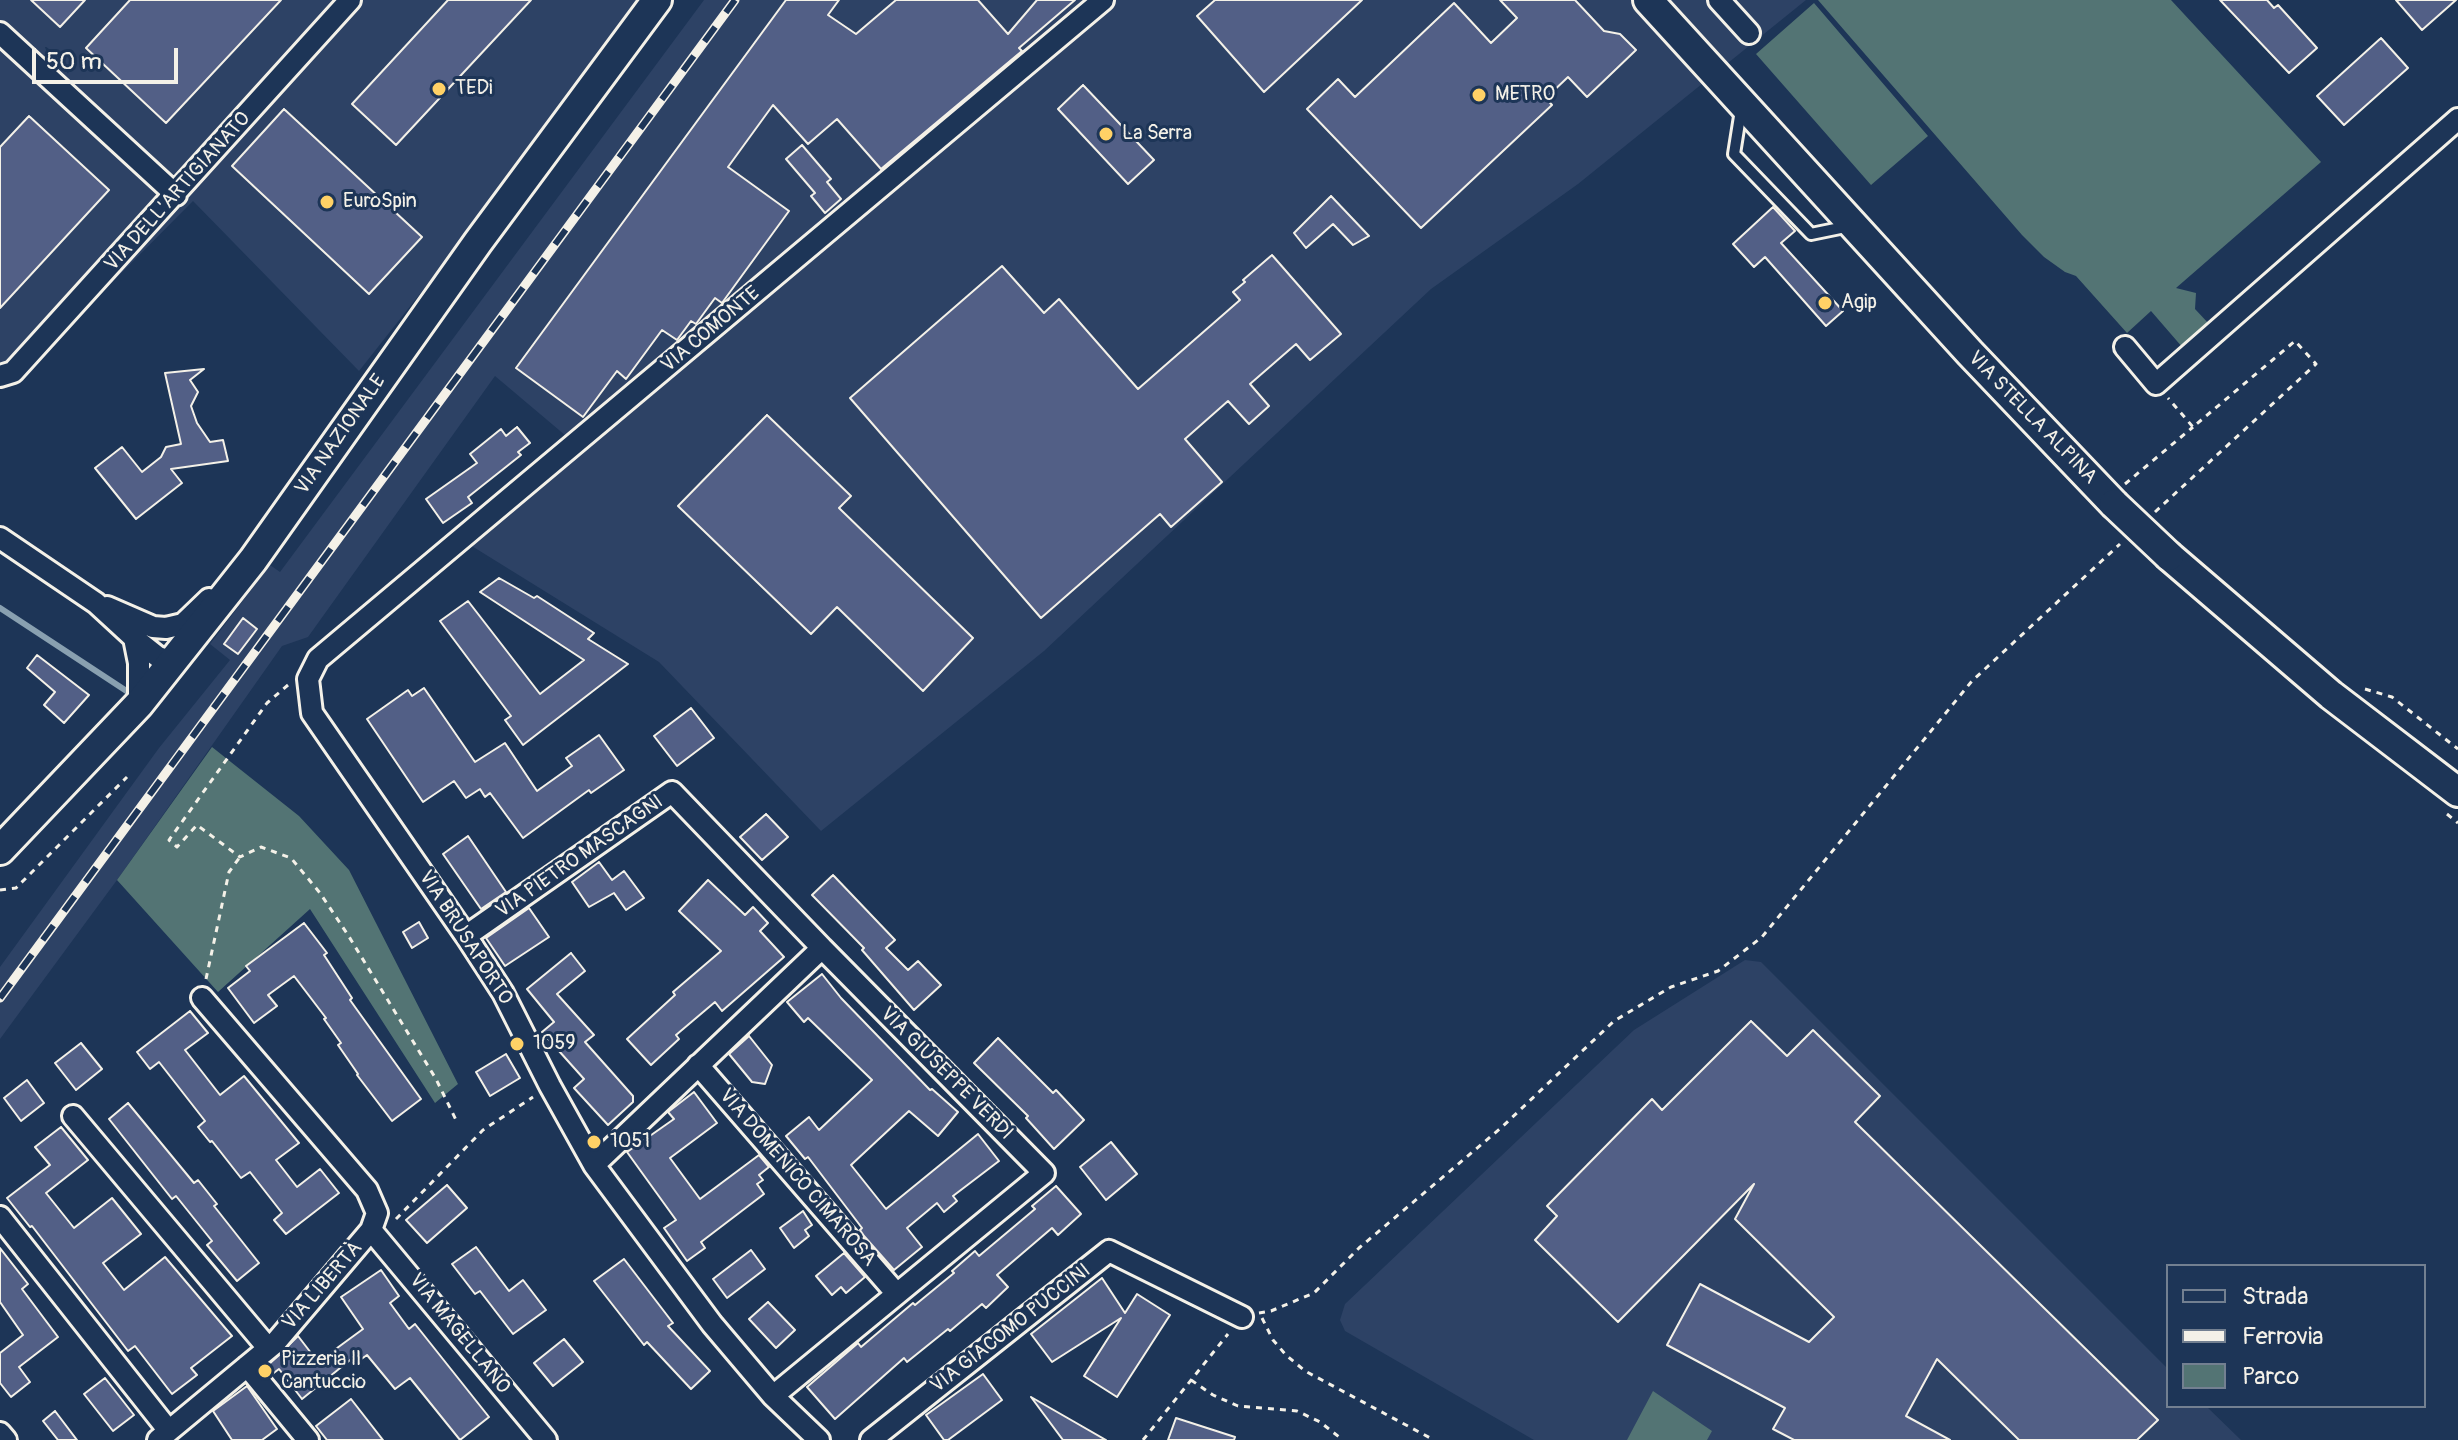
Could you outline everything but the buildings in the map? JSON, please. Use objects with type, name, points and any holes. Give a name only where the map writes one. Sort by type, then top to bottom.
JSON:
[{"type":"street","name":"VIA DELL'ARTIGIANATO","points":[[0,376],[13,372],[350,0]]},
{"type":"street","name":"VIA COMONTE","points":[[318,659],[1103,0]]},
{"type":"street","name":"VIA STELLA ALPINA","points":[[1648,0],[1853,225],[2118,495],[2169,556],[2331,695],[2458,792]]},
{"type":"street","points":[[1719,0],[1749,33]]},
{"type":"street","name":"VIA NAZIONALE","points":[[0,850],[139,704],[253,560],[646,5]]},
{"type":"street","points":[[0,33],[176,195]]},
{"type":"street","points":[[2125,347],[2156,384],[2458,119]]},
{"type":"street","points":[[0,538],[96,603],[158,657],[172,662]]},
{"type":"street","points":[[96,603],[153,627],[183,624],[225,581],[253,560]]},
{"type":"street","points":[[153,627],[165,643],[172,662]]},
{"type":"street","points":[[134,638],[139,663],[139,704]]},
{"type":"street","name":"VIA BRUSAPORTO","points":[[318,659],[308,679],[312,713],[503,993],[594,1165],[712,1324],[773,1396],[819,1440]]},
{"type":"street","name":"VIA PIETRO MASCAGNI","points":[[466,936],[672,792],[822,948]]},
{"type":"street","points":[[594,1165],[822,948]]},
{"type":"street","name":"VIA GIUSEPPE VERDI","points":[[773,1396],[1044,1173],[822,948]]},
{"type":"street","name":"VIA LIBERTÀ","points":[[164,1436],[268,1348],[375,1233],[377,1213],[367,1190],[202,998]]},
{"type":"street","name":"VIA DOMENICO CIMAROSA","points":[[698,1065],[896,1293]]},
{"type":"street","points":[[73,1116],[268,1348]]},
{"type":"street","points":[[0,1217],[164,1436]]},
{"type":"street","name":"VIA MAGELLANO","points":[[375,1233],[546,1440]]},
{"type":"street","name":"VIA GIACOMO PUCCINI","points":[[871,1440],[1109,1251],[1252,1315]]},
{"type":"street","points":[[247,1366],[308,1440]]},
{"type":"street","points":[[0,1433],[6,1440]]},
{"type":"lane","points":[[1743,104],[1734,154],[1811,234],[1853,225]]},
{"type":"path","points":[[2118,495],[2295,341],[2316,364],[2155,512]]},
{"type":"path","points":[[2156,384],[2193,427]]},
{"type":"path","points":[[1143,1440],[1191,1380],[1252,1315],[1314,1293],[1359,1248],[1502,1127],[1614,1021],[1671,987],[1718,971],[1762,937],[1972,681],[2121,543]]},
{"type":"path","points":[[240,857],[197,825],[177,847],[169,840],[267,703],[288,685]]},
{"type":"path","points":[[2357,688],[2392,697],[2458,749]]},
{"type":"path","points":[[0,890],[16,888],[127,777]]},
{"type":"path","points":[[202,998],[229,872],[240,857],[261,847],[291,858],[348,935],[428,1066],[457,1122]]},
{"type":"path","points":[[375,1233],[483,1130],[550,1086]]},
{"type":"path","points":[[1252,1315],[1286,1355],[1305,1371],[1434,1440]]},
{"type":"path","points":[[1191,1380],[1213,1395],[1238,1406],[1297,1411],[1320,1422],[1343,1440]]},
{"type":"shaded area","points":[[0,0],[652,0],[359,371],[193,201],[12,383],[0,388]]},
{"type":"shaded area","points":[[704,0],[1806,0],[1578,184],[1431,289],[1044,651],[821,831],[659,662],[454,535],[572,441],[495,376],[308,637],[282,646],[0,1039],[0,967],[159,748],[230,660],[210,644],[270,565],[280,572]]},
{"type":"shaded area","points":[[1745,960],[1761,962],[2166,1367],[2166,1408],[2208,1408],[2241,1440],[1534,1440],[1345,1331],[1340,1320],[1345,1304],[1634,1030]]},
{"type":"green space","points":[[1818,0],[2171,0],[2321,162],[2176,288],[2196,293],[2195,309],[2210,325],[2183,348],[2151,311],[2127,333],[2076,276],[2044,257],[2022,235]]},
{"type":"green space","points":[[1814,3],[1928,136],[1871,185],[1756,54]]},
{"type":"green space","points":[[212,747],[299,816],[349,870],[458,1084],[435,1103],[310,909],[218,992],[117,880]]},
{"type":"green space","points":[[1653,1391],[1712,1431],[1707,1440],[1627,1440]]},
{"type":"waterway","points":[[0,608],[128,692]]},
{"type":"railway","points":[[0,998],[735,0]]},
{"type":"place","name":"TEDi","points":[[439,89]]},
{"type":"place","name":"METRO","points":[[1479,95]]},
{"type":"place","name":"La Serra","points":[[1106,134]]},
{"type":"place","name":"EuroSpin","points":[[327,202]]},
{"type":"place","name":"Agip","points":[[1825,303]]},
{"type":"place","name":"1059","points":[[517,1044]]},
{"type":"place","name":"1051","points":[[594,1142]]},
{"type":"place","name":"Pizzeria Il Cantuccio","points":[[265,1371]]}]
